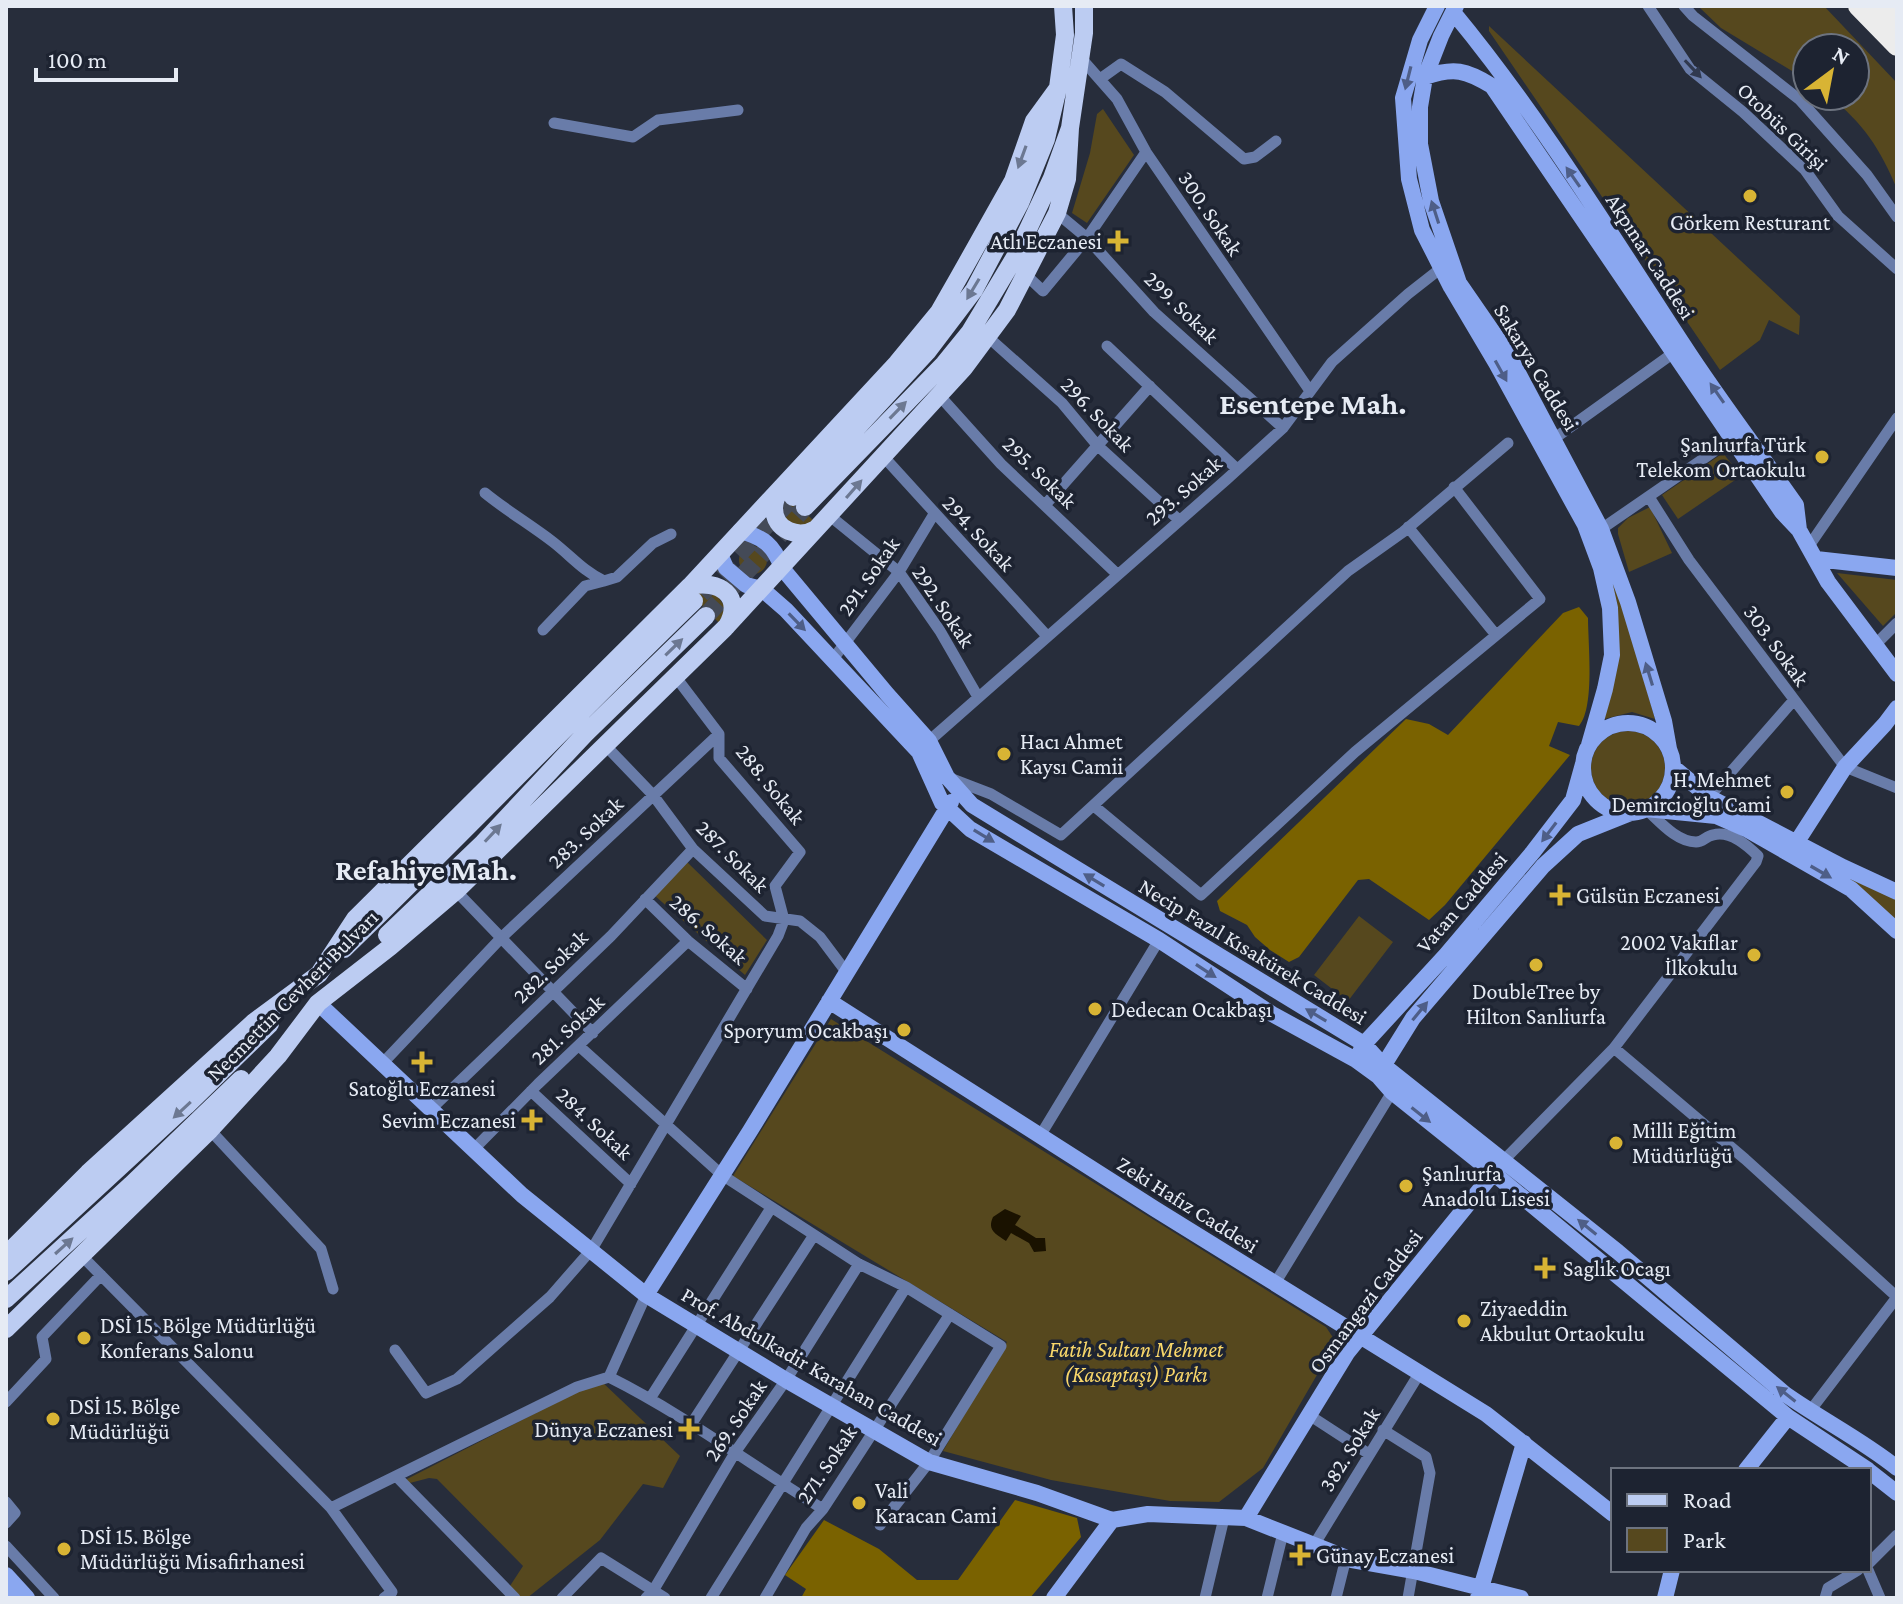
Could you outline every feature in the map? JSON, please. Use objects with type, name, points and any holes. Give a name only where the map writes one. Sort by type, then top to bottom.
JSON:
[{"type":"highway","points":[[1858,6],[1897,46]]},
{"type":"highway","points":[[1882,6],[1897,21]]},
{"type":"main road","points":[[697,601],[720,554],[740,531],[793,497],[927,352],[974,290],[1035,170],[1046,139],[1058,88],[1065,35],[1063,6]]},
{"type":"main road","points":[[6,1329],[210,1130],[278,1056],[318,1003],[456,891],[725,628],[964,368],[1007,310],[1057,213],[1067,179],[1084,6]]},
{"type":"main road","name":"Sakarya Caddesi","points":[[1449,8],[1425,77],[1420,107],[1420,144],[1447,264],[1496,363],[1596,533],[1610,608],[1612,655],[1589,745]]},
{"type":"main road","name":"Sakarya Caddesi","points":[[1449,8],[1420,40],[1403,98],[1409,179],[1422,230],[1508,354],[1555,438],[1628,602],[1661,710],[1669,749]]},
{"type":"main road","name":"Akpınar Caddesi","points":[[1449,8],[1477,41],[1549,142],[1686,350],[1796,505],[1799,530]]},
{"type":"main road","name":"Akpınar Caddesi","points":[[1425,77],[1444,70],[1460,71],[1492,86],[1617,267],[1672,354],[1782,512],[1799,530],[1828,582],[1897,674]]},
{"type":"main road","points":[[825,521],[809,533],[797,535],[788,532],[778,522],[773,511],[793,497],[944,364],[970,332],[1021,245],[1052,178],[1070,128]]},
{"type":"main road","name":"Necip Fazıl Kısakürek Caddesi","points":[[740,531],[761,537],[776,551],[782,568],[929,741],[947,777],[972,805],[1364,1044],[1392,1092],[1449,1137],[1498,1166],[1517,1194],[1788,1417],[1865,1468]]},
{"type":"main road","points":[[1813,552],[1897,568]]},
{"type":"main road","name":"Necip Fazıl Kısakürek Caddesi","points":[[720,554],[726,568],[746,585],[762,589],[786,610],[919,752],[942,803],[970,829],[1159,940],[1272,1014],[1380,1070],[1810,1411],[1872,1448],[1897,1468]]},
{"type":"main road","points":[[697,601],[708,583],[719,586],[727,593],[732,608],[725,628]]},
{"type":"main road","name":"Necmettin Cevheri Bulvarı","points":[[6,1272],[186,1106],[446,851],[573,719],[697,601]]},
{"type":"main road","name":"Necmettin Cevheri Bulvarı","points":[[6,1299],[188,1131],[483,843],[585,734],[697,601]]},
{"type":"main road","points":[[1793,847],[1845,767],[1897,708]]},
{"type":"main road","points":[[1639,811],[1666,792],[1673,767],[1669,749],[1661,737],[1637,724],[1623,723],[1598,734],[1589,745],[1583,764],[1589,789],[1597,800],[1620,812],[1716,816],[1897,892]]},
{"type":"main road","name":"Vatan Caddesi","points":[[1356,1060],[1364,1044],[1446,955],[1573,800],[1583,764]]},
{"type":"main road","points":[[1673,767],[1709,797],[1793,847],[1851,889],[1897,931]]},
{"type":"main road","points":[[646,1295],[947,807],[960,791]]},
{"type":"main road","name":"Vatan Caddesi","points":[[1380,1070],[1413,1018],[1543,866],[1578,834],[1639,811]]},
{"type":"main road","points":[[6,1255],[88,1173],[254,1022],[319,974]]},
{"type":"main road","name":"Zeki Hafız Caddesi","points":[[829,1001],[1274,1285],[1486,1414],[1611,1512]]},
{"type":"main road","name":"Prof. Abdulkadir Karahan Caddesi","points":[[318,1003],[522,1195],[646,1295],[929,1462],[1037,1493],[1112,1520],[1148,1514],[1246,1518],[1346,1558],[1414,1571],[1480,1592],[1521,1598]]},
{"type":"main road","points":[[1449,1137],[1475,1170],[1479,1189],[1496,1186],[1517,1194]]},
{"type":"main road","name":"Osmangazi Caddesi","points":[[1246,1518],[1347,1353],[1498,1166]]},
{"type":"main road","points":[[1748,1468],[1788,1417]]},
{"type":"main road","points":[[1480,1592],[1524,1443]]},
{"type":"main road","name":"Necip Fazıl Kısakürek Caddesi","points":[[1871,1472],[1897,1493]]},
{"type":"main road","points":[[1054,1598],[1112,1520]]},
{"type":"main road","points":[[1665,1598],[1672,1572]]},
{"type":"main road","points":[[6,1575],[27,1598]]},
{"type":"street","name":"Otobüs Girişi","points":[[1648,6],[1690,69],[1743,112],[1805,170],[1838,216],[1897,269]]},
{"type":"street","points":[[1684,6],[1800,100],[1867,175],[1897,217]]},
{"type":"street","name":"300. Sokak","points":[[1080,57],[1117,99],[1146,152],[1310,391]]},
{"type":"street","points":[[1100,79],[1121,64],[1165,92],[1244,159],[1255,157],[1276,141]]},
{"type":"street","points":[[554,123],[633,137],[658,120],[738,110]]},
{"type":"street","points":[[1026,275],[1043,291],[1087,238],[1146,152]]},
{"type":"street","name":"299. Sokak","points":[[1057,213],[1087,238],[1154,312],[1283,428]]},
{"type":"street","name":"293. Sokak","points":[[929,741],[1283,428],[1332,362],[1447,264]]},
{"type":"street","name":"296. Sokak","points":[[988,337],[1062,403],[1097,445],[1179,520]]},
{"type":"street","points":[[1107,346],[1237,469]]},
{"type":"street","points":[[1555,438],[1672,354]]},
{"type":"street","points":[[1045,505],[1150,386]]},
{"type":"street","name":"295. Sokak","points":[[938,394],[1001,464],[1117,574]]},
{"type":"street","points":[[1813,552],[1897,418]]},
{"type":"street","points":[[1596,533],[1732,439]]},
{"type":"street","points":[[947,777],[991,794],[1061,835],[1348,571],[1408,527],[1508,443]]},
{"type":"street","name":"294. Sokak","points":[[883,456],[1047,636]]},
{"type":"street","points":[[1094,806],[1201,895],[1355,752],[1540,599],[1454,487]]},
{"type":"street","points":[[485,493],[553,542],[584,571],[604,581]]},
{"type":"street","name":"303. Sokak","points":[[1649,497],[1689,560],[1845,767],[1897,788]]},
{"type":"street","name":"291. Sokak","points":[[833,659],[899,572],[934,514]]},
{"type":"street","name":"292. Sokak","points":[[825,521],[899,572],[940,631],[978,697]]},
{"type":"street","points":[[1408,527],[1496,635]]},
{"type":"street","points":[[543,630],[585,586],[617,577],[653,543],[671,534]]},
{"type":"street","points":[[1876,644],[1897,623]]},
{"type":"street","name":"288. Sokak","points":[[675,676],[719,734],[719,758],[800,852],[775,886],[784,920]]},
{"type":"street","points":[[1709,797],[1793,701]]},
{"type":"street","name":"283. Sokak","points":[[381,1065],[502,937],[719,734]]},
{"type":"street","name":"287. Sokak","points":[[605,745],[653,795],[693,849],[765,916],[800,921],[820,937],[847,973]]},
{"type":"street","points":[[1498,1166],[1614,1048],[1758,856],[1748,846],[1723,835],[1712,835],[1701,842],[1693,842],[1639,811]]},
{"type":"street","name":"282. Sokak","points":[[431,1109],[611,936],[693,849]]},
{"type":"street","points":[[456,891],[593,1033]]},
{"type":"street","name":"286. Sokak","points":[[645,899],[688,941],[747,989]]},
{"type":"street","points":[[395,1350],[426,1393],[457,1379],[550,1297],[592,1249],[747,989],[784,920]]},
{"type":"street","points":[[1040,1136],[1159,940]]},
{"type":"street","name":"281. Sokak","points":[[475,1148],[688,941]]},
{"type":"street","points":[[579,1046],[722,1175],[859,1264],[906,1287],[1001,1346],[929,1462],[880,1525]]},
{"type":"street","points":[[1614,1048],[1745,1159],[1897,1297],[1810,1411]]},
{"type":"street","name":"284. Sokak","points":[[531,1091],[631,1184]]},
{"type":"street","points":[[1274,1285],[1392,1092]]},
{"type":"street","points":[[210,1130],[321,1249],[333,1289]]},
{"type":"street","points":[[651,1397],[771,1208]]},
{"type":"street","points":[[692,1423],[814,1235]]},
{"type":"street","points":[[81,1255],[331,1508],[392,1592],[384,1598]]},
{"type":"street","name":"269. Sokak","points":[[650,1594],[736,1451],[786,1380],[859,1264]]},
{"type":"street","points":[[6,1402],[46,1359],[42,1337],[101,1275]]},
{"type":"street","points":[[711,1598],[906,1287]]},
{"type":"street","points":[[609,1377],[646,1295]]},
{"type":"street","name":"271. Sokak","points":[[765,1598],[806,1528],[823,1509],[950,1314]]},
{"type":"street","name":"382. Sokak","points":[[1314,1545],[1419,1374]]},
{"type":"street","points":[[331,1508],[577,1387],[609,1377],[651,1397],[823,1509]]},
{"type":"street","points":[[1309,1415],[1369,1454]]},
{"type":"street","points":[[1383,1430],[1426,1457],[1430,1473],[1408,1598]]},
{"type":"street","points":[[396,1476],[515,1598]]},
{"type":"street","points":[[6,1502],[15,1513],[6,1523]]},
{"type":"street","points":[[1205,1598],[1224,1518]]},
{"type":"street","points":[[1267,1598],[1283,1533]]},
{"type":"street","points":[[1871,1561],[1897,1535]]},
{"type":"street","points":[[6,1546],[54,1598]]},
{"type":"street","points":[[562,1598],[601,1558],[650,1594],[665,1598]]},
{"type":"street","points":[[1336,1598],[1346,1558]]},
{"type":"street","points":[[1825,1598],[1828,1588],[1855,1572]]},
{"type":"street","points":[[1869,1572],[1880,1598]]},
{"type":"green space","points":[[1698,6],[1824,6],[1849,32],[1791,32],[1791,70],[1721,28]]},
{"type":"green space","points":[[1489,26],[1800,316],[1799,335],[1769,320],[1760,340],[1720,370],[1489,31]]},
{"type":"green space","points":[[1871,56],[1897,83],[1897,189],[1884,161],[1847,112],[1871,112]]},
{"type":"green space","points":[[1103,109],[1134,155],[1087,223],[1072,213],[1090,153],[1097,114]]},
{"type":"green space","points":[[1723,453],[1741,476],[1678,519],[1662,495]]},
{"type":"green space","points":[[786,494],[815,522],[806,527],[786,524],[781,501]]},
{"type":"green space","points":[[1650,507],[1672,553],[1629,572],[1618,528],[1628,518]]},
{"type":"green space","points":[[753,546],[763,550],[767,560],[763,570],[753,574],[743,570],[739,560],[743,550]]},
{"type":"green space","points":[[1612,569],[1655,719],[1632,712],[1604,719]]},
{"type":"green space","points":[[1837,573],[1897,580],[1897,612],[1883,626]]},
{"type":"green space","points":[[713,590],[726,608],[719,623],[691,594]]},
{"type":"green space","points":[[1628,731],[1649,737],[1659,747],[1665,768],[1659,789],[1649,799],[1628,805],[1607,799],[1597,789],[1591,768],[1597,747],[1607,737]]},
{"type":"green space","points":[[687,862],[767,940],[745,975],[654,895]]},
{"type":"green space","points":[[1846,877],[1897,898],[1897,923]]},
{"type":"green space","points":[[1359,916],[1393,942],[1348,1001],[1314,975]]},
{"type":"green space","name":"Fatih Sultan Mehmet (Kasaptaşı) Parkı","points":[[831,1019],[1326,1327],[1336,1342],[1263,1468],[1219,1502],[1170,1501],[1051,1480],[943,1451],[1007,1342],[733,1176]]},
{"type":"green space","points":[[600,1380],[680,1456],[663,1488],[643,1484],[600,1540],[527,1598],[521,1598],[508,1589],[523,1566],[437,1479],[406,1484],[405,1480]]},
{"type":"shaded area","points":[[1579,607],[1588,618],[1590,675],[1587,705],[1579,726],[1558,722],[1549,746],[1570,755],[1445,905],[1429,920],[1369,879],[1358,880],[1299,957],[1289,962],[1255,937],[1247,925],[1220,911],[1217,901],[1406,719],[1429,724],[1448,735],[1563,613]]},
{"type":"shaded area","points":[[1005,1209],[1021,1216],[1015,1225],[1036,1238],[1045,1238],[1046,1251],[1034,1252],[1029,1243],[1011,1233],[1006,1241],[995,1234],[991,1225],[993,1217]]},
{"type":"shaded area","points":[[1015,1500],[1077,1518],[1081,1537],[1030,1598],[801,1598],[806,1589],[785,1575],[824,1520],[879,1549],[917,1580],[958,1580]]},
{"type":"tunnel","points":[[701,594],[793,497]]},
{"type":"tunnel","points":[[706,616],[805,507]]},
{"type":"place","name":"Görkem Resturant","points":[[1750,196]]},
{"type":"place","name":"Atlı Eczanesi","points":[[1118,241]]},
{"type":"place","name":"Şanlıurfa Türk Telekom Ortaokulu","points":[[1822,457]]},
{"type":"place","name":"Hacı Ahmet Kaysı Camii","points":[[1004,754]]},
{"type":"place","name":"H. Mehmet Demircioğlu Cami","points":[[1787,792]]},
{"type":"place","name":"Gülsün Eczanesi","points":[[1560,895]]},
{"type":"place","name":"2002 Vakıflar İlkokulu","points":[[1754,955]]},
{"type":"place","name":"DoubleTree by Hilton Sanliurfa","points":[[1536,965]]},
{"type":"place","name":"Dedecan Ocakbaşı","points":[[1095,1009]]},
{"type":"place","name":"Sporyum Ocakbaşı","points":[[904,1030]]},
{"type":"place","name":"Satoğlu Eczanesi","points":[[422,1062]]},
{"type":"place","name":"Sevim Eczanesi","points":[[532,1120]]},
{"type":"place","name":"Milli Eğitim Müdürlüğü","points":[[1616,1143]]},
{"type":"place","name":"Şanlıurfa Anadolu Lisesi","points":[[1406,1186]]},
{"type":"place","name":"Saglık Ocagı","points":[[1545,1268]]},
{"type":"place","name":"Ziyaeddin Akbulut Ortaokulu","points":[[1464,1321]]},
{"type":"place","name":"DSİ 15. Bölge Müdürlüğü Konferans Salonu","points":[[84,1338]]},
{"type":"place","name":"DSİ 15. Bölge Müdürlüğü","points":[[53,1419]]},
{"type":"place","name":"Dünya Eczanesi","points":[[689,1429]]},
{"type":"place","name":"Vali Karacan Cami","points":[[859,1503]]},
{"type":"place","name":"DSİ 15. Bölge Müdürlüğü Misafirhanesi","points":[[64,1549]]},
{"type":"place","name":"Günay Eczanesi","points":[[1300,1555]]},
{"type":"district","name":"Esentepe Mah.","points":[[1313,404]]},
{"type":"district","name":"Refahiye Mah.","points":[[426,870]]}]
